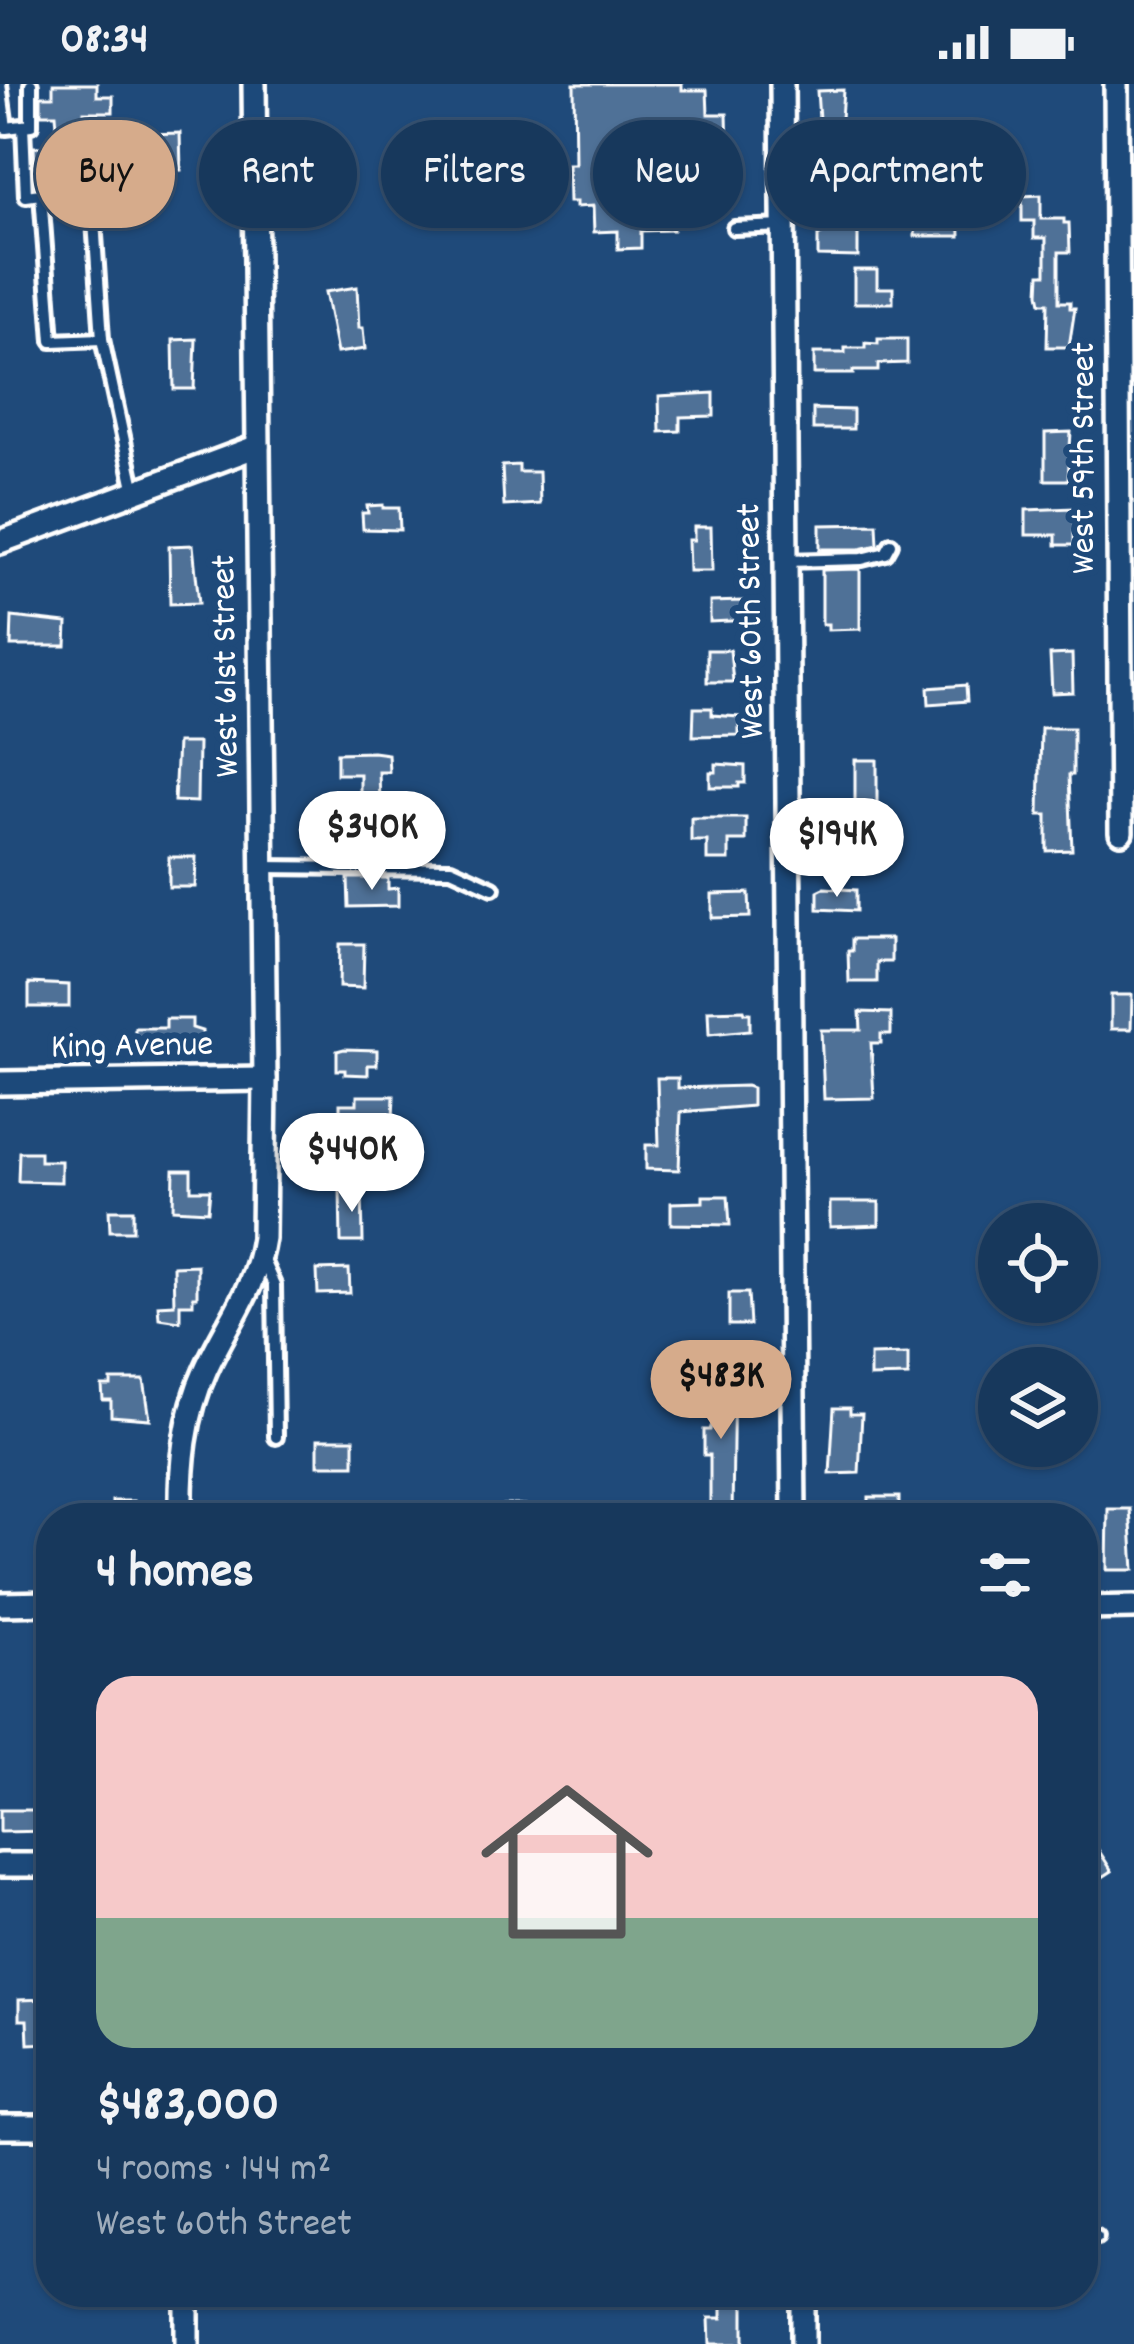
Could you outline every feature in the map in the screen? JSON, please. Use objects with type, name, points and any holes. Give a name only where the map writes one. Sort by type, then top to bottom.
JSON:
[{"type":"street","name":"West 61st Street","points":[[181,1503],[182,1455],[194,1400],[209,1362],[245,1299],[261,1256],[266,1079],[254,84]]},
{"type":"street","name":"West 60th Street","points":[[782,84],[782,120]]},
{"type":"street","name":"West 59th Street","points":[[1116,84],[1127,539],[1120,832]]},
{"type":"street","name":"West 60th Street","points":[[783,228],[794,1503]]},
{"type":"street","points":[[0,542],[258,446]]},
{"type":"street","name":"King Avenue","points":[[0,1083],[266,1079]]},
{"type":"street","points":[[0,1604],[36,1604]]},
{"type":"street","points":[[1098,1608],[1134,1607]]},
{"type":"street","points":[[0,1865],[36,1865]]},
{"type":"street","points":[[0,2127],[36,2127]]},
{"type":"street","points":[[187,2307],[187,2344]]},
{"type":"street","points":[[803,2307],[803,2344]]},
{"type":"lane","points":[[0,84],[6,128],[31,125],[31,84]]},
{"type":"lane","points":[[22,126],[26,196],[36,195]]},
{"type":"lane","points":[[44,228],[52,341],[102,339]]},
{"type":"lane","points":[[94,228],[102,339],[134,492]]},
{"type":"lane","points":[[786,561],[862,560],[886,553],[891,544]]},
{"type":"lane","points":[[263,867],[452,869],[493,888]]},
{"type":"lane","points":[[261,1256],[274,1285],[276,1437]]},
{"type":"building","points":[[53,84],[97,84],[97,96],[113,96],[113,112],[84,112],[84,120],[56,120],[56,114],[41,114],[41,96],[53,96]]},
{"type":"building","points":[[574,84],[682,84],[682,90],[707,90],[708,114],[727,114],[727,120],[593,120],[593,206],[576,207],[576,202],[569,202],[569,164],[575,164]]},
{"type":"building","points":[[843,90],[841,120],[819,120],[817,91]]},
{"type":"building","points":[[175,133],[180,133],[181,170],[175,170]]},
{"type":"building","points":[[1041,195],[1041,219],[1069,223],[1070,252],[1059,252],[1059,302],[1070,302],[1070,308],[1075,308],[1069,347],[1047,347],[1048,303],[1041,303],[1039,293],[1040,274],[1046,274],[1046,238],[1034,238],[1034,221],[1026,221],[1026,196]]},
{"type":"building","points":[[594,228],[673,228],[641,231],[641,248],[618,249],[618,231],[594,232]]},
{"type":"building","points":[[915,228],[960,228],[960,236],[915,236]]},
{"type":"building","points":[[858,233],[858,257],[818,256],[818,236]]},
{"type":"building","points":[[854,270],[877,270],[877,288],[893,288],[893,303],[854,303]]},
{"type":"building","points":[[357,287],[365,349],[337,353],[325,292]]},
{"type":"building","points":[[196,339],[194,389],[174,389],[173,340]]},
{"type":"building","points":[[878,339],[907,339],[907,363],[878,364],[878,371],[853,374],[814,374],[814,353],[845,353],[845,348],[878,344]]},
{"type":"building","points":[[714,393],[714,416],[680,417],[680,431],[660,432],[659,396]]},
{"type":"building","points":[[813,409],[853,410],[853,429],[813,429]]},
{"type":"building","points":[[1071,432],[1068,480],[1045,480],[1045,433]]},
{"type":"building","points":[[519,465],[519,472],[539,472],[540,504],[504,506],[502,466]]},
{"type":"building","points":[[367,506],[399,508],[400,530],[363,529],[362,513],[368,513]]},
{"type":"building","points":[[1074,508],[1074,545],[1056,545],[1056,535],[1026,535],[1026,510]]},
{"type":"building","points":[[877,524],[878,545],[820,549],[820,525]]},
{"type":"building","points":[[694,527],[711,527],[712,571],[689,571],[688,540],[694,540]]},
{"type":"building","points":[[193,545],[199,603],[170,604],[169,546]]},
{"type":"building","points":[[860,569],[860,629],[828,630],[828,624],[822,624],[822,570]]},
{"type":"building","points":[[710,602],[750,603],[750,620],[710,622]]},
{"type":"building","points":[[12,617],[67,623],[66,646],[11,646]]},
{"type":"building","points":[[707,650],[730,650],[733,682],[707,682]]},
{"type":"building","points":[[1072,654],[1073,692],[1052,693],[1050,655]]},
{"type":"building","points":[[966,685],[967,701],[929,704],[928,688]]},
{"type":"building","points":[[694,708],[739,717],[739,735],[693,736]]},
{"type":"building","points":[[1041,728],[1073,728],[1073,775],[1069,775],[1072,850],[1047,851],[1047,815],[1039,815]]},
{"type":"building","points":[[177,743],[198,743],[197,802],[174,801]]},
{"type":"building","points":[[337,753],[388,754],[389,772],[379,772],[380,802],[360,802],[360,774],[337,774]]},
{"type":"building","points":[[855,760],[877,760],[877,808],[855,808]]},
{"type":"building","points":[[716,764],[745,766],[745,783],[710,787],[710,772],[716,772]]},
{"type":"building","points":[[691,818],[746,818],[746,841],[729,841],[729,860],[707,860],[707,841],[691,841]]},
{"type":"building","points":[[345,824],[372,824],[372,858],[336,853],[336,833],[345,833]]},
{"type":"building","points":[[169,857],[196,857],[195,887],[169,887]]},
{"type":"building","points":[[348,878],[388,878],[388,889],[398,888],[398,906],[349,907]]},
{"type":"building","points":[[856,890],[856,911],[818,909],[818,891]]},
{"type":"building","points":[[749,893],[750,917],[712,918],[712,894]]},
{"type":"building","points":[[852,939],[891,939],[891,962],[877,962],[877,982],[849,982]]},
{"type":"building","points":[[340,944],[364,944],[363,988],[339,987]]},
{"type":"building","points":[[29,983],[69,985],[69,1007],[29,1007]]},
{"type":"building","points":[[1111,995],[1132,995],[1131,1029],[1111,1029]]},
{"type":"building","points":[[708,1011],[750,1013],[750,1030],[709,1034]]},
{"type":"building","points":[[860,1012],[891,1013],[891,1034],[881,1034],[881,1043],[871,1043],[874,1098],[824,1099],[821,1030],[861,1030]]},
{"type":"building","points":[[166,1019],[192,1019],[192,1028],[202,1031],[202,1051],[135,1052],[135,1028],[166,1028]]},
{"type":"building","points":[[377,1050],[377,1065],[368,1065],[368,1075],[345,1074],[337,1070],[337,1051]]},
{"type":"building","points":[[657,1078],[678,1078],[678,1088],[746,1086],[752,1088],[752,1106],[681,1112],[679,1170],[646,1169],[646,1145],[659,1145]]},
{"type":"building","points":[[357,1096],[394,1096],[393,1119],[373,1119],[373,1148],[340,1148],[340,1104],[357,1104]]},
{"type":"building","points":[[19,1152],[40,1152],[40,1161],[61,1161],[61,1182],[18,1181]]},
{"type":"building","points":[[174,1170],[191,1170],[191,1190],[210,1190],[208,1211],[173,1209]]},
{"type":"building","points":[[362,1188],[363,1242],[341,1242],[340,1189]]},
{"type":"building","points":[[703,1196],[728,1196],[730,1225],[671,1224],[671,1203],[703,1202]]},
{"type":"building","points":[[830,1202],[879,1202],[879,1225],[830,1227]]},
{"type":"building","points":[[109,1210],[133,1210],[133,1231],[110,1231]]},
{"type":"building","points":[[197,1265],[193,1304],[180,1304],[180,1321],[159,1318],[158,1305],[174,1304],[173,1266]]},
{"type":"building","points":[[349,1269],[350,1293],[318,1294],[317,1270]]},
{"type":"building","points":[[729,1293],[748,1293],[750,1325],[729,1325]]},
{"type":"building","points":[[908,1354],[908,1376],[870,1377],[870,1355]]},
{"type":"building","points":[[712,1365],[734,1365],[732,1503],[710,1503],[710,1455],[704,1455],[704,1430],[712,1424]]},
{"type":"building","points":[[111,1380],[144,1380],[150,1419],[111,1416],[111,1400],[103,1400],[102,1386],[111,1386]]},
{"type":"building","points":[[834,1408],[862,1414],[859,1473],[830,1474]]},
{"type":"building","points":[[318,1439],[354,1439],[354,1465],[318,1465]]},
{"type":"building","points":[[869,1497],[899,1497],[899,1503],[869,1503]]},
{"type":"building","points":[[1108,1509],[1130,1509],[1134,1570],[1107,1570]]},
{"type":"building","points":[[36,1768],[36,1831],[0,1832],[0,1810],[35,1810]]},
{"type":"building","points":[[1098,1849],[1112,1871],[1098,1880]]},
{"type":"building","points":[[36,1999],[36,2044],[28,2044],[27,2020],[19,2020],[19,2000]]},
{"type":"building","points":[[722,2307],[744,2307],[744,2344],[710,2344],[709,2318],[722,2318]]}]
